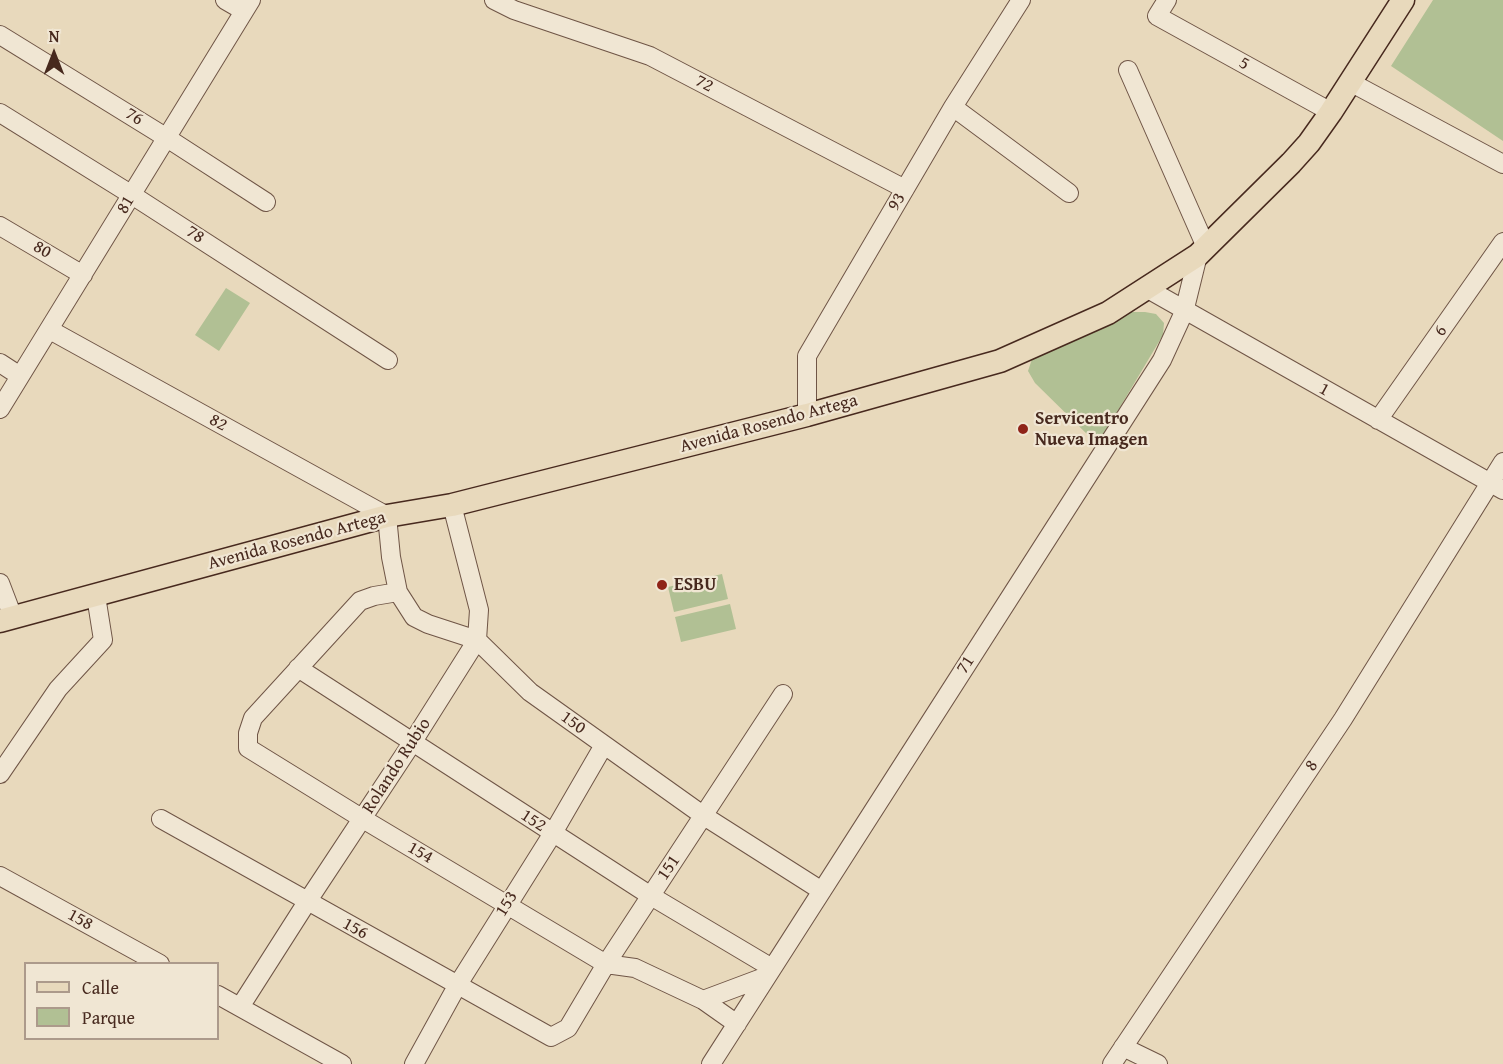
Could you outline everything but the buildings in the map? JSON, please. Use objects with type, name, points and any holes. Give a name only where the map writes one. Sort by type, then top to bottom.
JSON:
[{"type":"main road","name":"Avenida Rosendo Artega","points":[[7,619],[387,516],[452,505],[807,415],[1000,361],[1108,313],[1202,251],[1309,143],[1350,82],[1394,3]]},
{"type":"street","points":[[225,0],[247,5]]},
{"type":"street","name":"72","points":[[494,0],[514,10],[650,56],[905,189]]},
{"type":"street","name":"93","points":[[807,415],[807,356],[953,107],[1021,0]]},
{"type":"street","name":"5","points":[[1167,0],[1157,16],[1330,112]]},
{"type":"street","name":"81","points":[[0,409],[247,5]]},
{"type":"street","name":"76","points":[[0,35],[266,202]]},
{"type":"street","points":[[1128,70],[1202,251]]},
{"type":"street","points":[[1350,82],[1503,164]]},
{"type":"street","points":[[953,107],[1069,193]]},
{"type":"street","name":"78","points":[[0,113],[388,360]]},
{"type":"street","name":"80","points":[[0,226],[84,275]]},
{"type":"street","name":"6","points":[[1378,420],[1503,242]]},
{"type":"street","name":"71","points":[[711,1064],[1162,360],[1184,312],[1202,251]]},
{"type":"street","name":"1","points":[[1146,288],[1184,312],[1496,487]]},
{"type":"street","name":"82","points":[[50,330],[387,516]]},
{"type":"street","points":[[0,363],[20,376]]},
{"type":"street","name":"8","points":[[1112,1064],[1496,487],[1503,462]]},
{"type":"street","name":"Rolando Rubio","points":[[240,1007],[477,640],[479,610],[452,505]]},
{"type":"street","name":"150","points":[[387,516],[391,557],[398,592],[414,616],[428,624],[477,640],[530,692],[704,816],[822,891]]},
{"type":"street","points":[[0,583],[7,619]]},
{"type":"street","points":[[298,668],[360,601],[398,592]]},
{"type":"street","points":[[0,774],[58,689],[103,640],[96,596]]},
{"type":"street","name":"154","points":[[298,668],[253,718],[248,733],[248,748],[606,964]]},
{"type":"street","name":"152","points":[[298,668],[770,972]]},
{"type":"street","name":"151","points":[[550,1037],[568,1028],[606,964],[783,694]]},
{"type":"street","name":"153","points":[[414,1064],[457,986],[553,833],[604,745]]},
{"type":"street","name":"156","points":[[161,819],[550,1037]]},
{"type":"street","name":"158","points":[[0,876],[158,962]]},
{"type":"street","points":[[606,964],[635,968],[703,1000],[736,1024]]},
{"type":"street","points":[[703,1000],[770,972]]},
{"type":"street","points":[[219,996],[342,1064]]},
{"type":"street","points":[[1123,1047],[1158,1064]]},
{"type":"green space","points":[[1433,0],[1503,0],[1503,141],[1391,66]]},
{"type":"green space","points":[[226,288],[250,303],[219,351],[195,335]]},
{"type":"green space","points":[[1128,312],[1156,314],[1164,323],[1163,335],[1101,439],[1093,440],[1035,383],[1028,371],[1032,359]]},
{"type":"green space","points":[[722,574],[728,599],[674,612],[668,587]]},
{"type":"green space","points":[[730,604],[736,629],[681,642],[675,617]]},
{"type":"place","name":"Servicentro Nueva Imagen","points":[[1023,429]]},
{"type":"place","name":"ESBU","points":[[662,585]]}]
